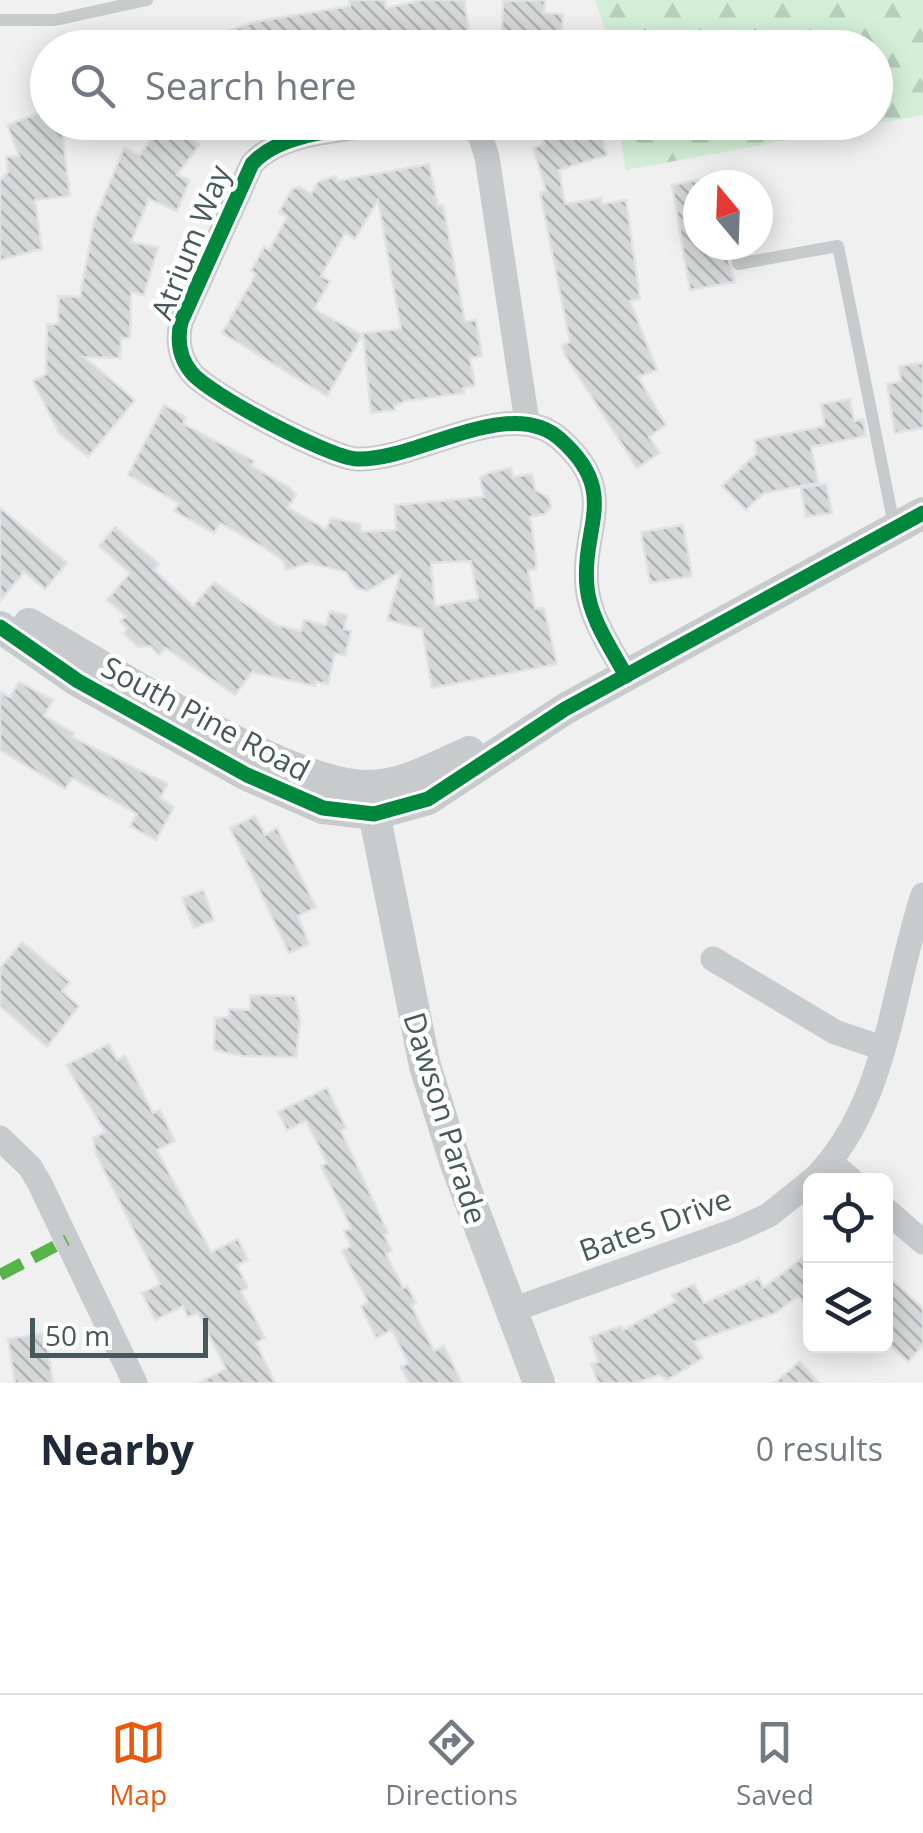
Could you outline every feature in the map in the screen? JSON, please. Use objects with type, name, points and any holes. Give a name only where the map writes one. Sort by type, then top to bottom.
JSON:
[{"type":"street","name":"Atrium Way","points":[[298,140],[257,158],[240,184],[182,322],[179,343],[184,363],[202,384],[342,458],[372,458],[502,424],[527,422]]},
{"type":"street","points":[[481,140],[527,422],[560,438],[590,482],[596,512],[586,574],[588,597],[626,676]]},
{"type":"street","name":"South Pine Road","points":[[0,627],[78,681],[264,784],[323,808],[371,800],[428,799],[565,709],[908,519]]},
{"type":"street","name":"South Pine Road","points":[[0,608],[276,760],[371,800]]},
{"type":"street","name":"Dawson Parade","points":[[371,800],[420,1049],[455,1161],[540,1383]]},
{"type":"street","name":"Bates Drive","points":[[819,1173],[860,1116],[923,895]]},
{"type":"street","points":[[713,959],[835,1032],[882,1048]]},
{"type":"street","points":[[0,1138],[30,1167],[40,1184],[135,1383]]},
{"type":"street","name":"Bates Drive","points":[[512,1310],[734,1232],[769,1215],[803,1187]]},
{"type":"street","points":[[893,1216],[923,1242]]},
{"type":"lane","points":[[0,20],[54,20],[147,0]]},
{"type":"lane","points":[[773,258],[838,246],[908,519]]},
{"type":"lane","points":[[737,260],[738,264],[760,260]]},
{"type":"green space","points":[[595,0],[923,0],[923,115],[893,121],[893,30],[604,27]]},
{"type":"green space","points":[[621,140],[788,140],[626,170]]},
{"type":"building","points":[[349,0],[385,0],[386,8],[422,0],[464,0],[469,30],[232,30],[254,22],[350,6]]},
{"type":"building","points":[[545,0],[544,13],[563,14],[562,30],[502,30],[503,1]]},
{"type":"building","points":[[30,116],[30,140],[63,140],[70,196],[35,200],[42,249],[0,260],[0,180],[8,172],[6,157],[19,156],[7,125]]},
{"type":"building","points":[[150,140],[195,140],[200,144],[177,175],[190,180],[177,211],[149,199],[131,242],[158,247],[144,295],[131,292],[130,338],[121,338],[120,358],[84,357],[135,400],[88,457],[59,433],[33,381],[46,374],[47,324],[58,324],[59,296],[80,297],[94,221],[124,148],[140,155]]},
{"type":"building","points":[[543,140],[602,140],[607,155],[559,170],[565,204],[601,198],[602,204],[626,200],[640,299],[630,301],[657,370],[638,377],[666,425],[649,437],[660,453],[637,468],[562,345],[570,342],[540,192],[546,191],[533,148],[544,144]]},
{"type":"building","points":[[429,164],[438,206],[443,205],[465,322],[476,320],[482,356],[470,358],[475,386],[463,388],[464,393],[406,401],[394,406],[395,410],[371,413],[363,333],[401,329],[378,200],[355,239],[345,233],[321,276],[330,281],[314,309],[362,335],[327,396],[222,333],[256,274],[251,271],[264,247],[269,250],[287,217],[279,212],[292,189],[300,187],[311,194],[318,182],[336,176],[337,181]]},
{"type":"building","points":[[683,183],[683,249],[672,185]]},
{"type":"building","points":[[685,260],[728,260],[735,282],[690,290]]},
{"type":"building","points":[[923,363],[923,428],[895,433],[887,384],[901,381],[899,366]]},
{"type":"building","points":[[850,399],[854,421],[863,419],[866,436],[811,447],[818,483],[764,493],[746,510],[722,486],[756,454],[755,440],[825,426],[821,404]]},
{"type":"building","points":[[164,405],[186,417],[183,424],[254,461],[251,466],[289,487],[296,495],[288,508],[326,529],[331,518],[360,524],[361,532],[396,530],[395,505],[484,497],[480,478],[488,473],[511,468],[513,477],[532,474],[535,490],[548,497],[551,507],[545,514],[530,517],[536,569],[528,570],[535,609],[544,608],[557,664],[432,688],[422,629],[387,620],[401,571],[367,591],[356,588],[346,572],[309,563],[286,570],[283,561],[265,548],[220,523],[214,533],[174,511],[179,503],[128,475]],"holes":[[[471,561],[478,599],[435,606],[431,563]]]},
{"type":"building","points":[[826,484],[832,513],[806,517],[801,488]]},
{"type":"building","points":[[0,508],[67,563],[45,589],[24,572],[0,601]]},
{"type":"building","points":[[683,525],[692,576],[650,583],[641,532]]},
{"type":"building","points":[[115,527],[159,564],[154,570],[193,606],[214,582],[276,625],[301,631],[304,620],[326,625],[330,611],[347,615],[344,629],[351,631],[345,656],[335,653],[328,684],[316,682],[315,686],[252,672],[235,695],[166,648],[159,655],[150,646],[138,647],[124,634],[127,628],[120,621],[126,616],[107,600],[130,573],[99,546]]},
{"type":"building","points":[[19,682],[53,700],[44,716],[74,733],[72,737],[168,784],[160,798],[174,807],[156,840],[130,826],[137,814],[72,778],[65,789],[0,750],[0,692],[10,697]]},
{"type":"building","points":[[255,816],[265,835],[277,828],[316,907],[298,916],[309,944],[289,953],[230,828]]},
{"type":"building","points":[[203,890],[214,920],[194,928],[182,898]]},
{"type":"building","points":[[22,942],[70,982],[62,991],[79,1006],[47,1047],[0,1006],[0,968]]},
{"type":"building","points":[[250,995],[295,996],[300,1021],[296,1057],[242,1056],[214,1050],[215,1018],[229,1017],[229,1009],[250,1010]]},
{"type":"building","points":[[109,1044],[117,1060],[125,1056],[153,1113],[160,1110],[175,1141],[157,1150],[211,1252],[238,1239],[248,1260],[237,1265],[248,1288],[241,1291],[265,1338],[256,1343],[275,1383],[198,1383],[226,1369],[198,1313],[188,1317],[183,1306],[155,1320],[142,1293],[160,1284],[96,1154],[93,1138],[105,1132],[66,1065]]},
{"type":"building","points":[[327,1088],[346,1128],[341,1131],[388,1233],[384,1235],[392,1251],[386,1254],[403,1288],[407,1286],[416,1303],[411,1305],[434,1351],[444,1346],[462,1383],[409,1383],[401,1367],[408,1363],[392,1330],[376,1338],[361,1306],[368,1302],[342,1251],[351,1246],[344,1231],[351,1228],[321,1166],[327,1163],[306,1121],[287,1130],[278,1112]]},
{"type":"building","points":[[803,1257],[803,1302],[798,1296],[776,1313],[694,1342],[703,1358],[667,1380],[659,1375],[635,1383],[598,1383],[591,1364],[598,1362],[590,1337],[621,1326],[623,1330],[676,1301],[672,1295],[694,1284],[704,1303],[759,1278],[763,1288]]},
{"type":"building","points":[[893,1280],[923,1308],[923,1345],[908,1362],[893,1348]]},
{"type":"building","points":[[45,1333],[53,1383],[15,1383],[8,1339]]},
{"type":"building","points":[[800,1361],[819,1383],[774,1383]]},
{"type":"marked path","points":[[0,1275],[67,1240]]},
{"type":"cycle path","points":[[292,140],[265,152],[252,164],[181,322],[179,342],[191,372],[220,395],[297,437],[357,459],[381,457],[462,433],[516,423],[539,427],[560,439],[578,458],[594,493],[587,565],[589,599],[602,633],[626,676]]},
{"type":"cycle path","points":[[0,627],[78,681],[247,775],[323,808],[374,814],[428,799],[565,709],[923,513]]}]
